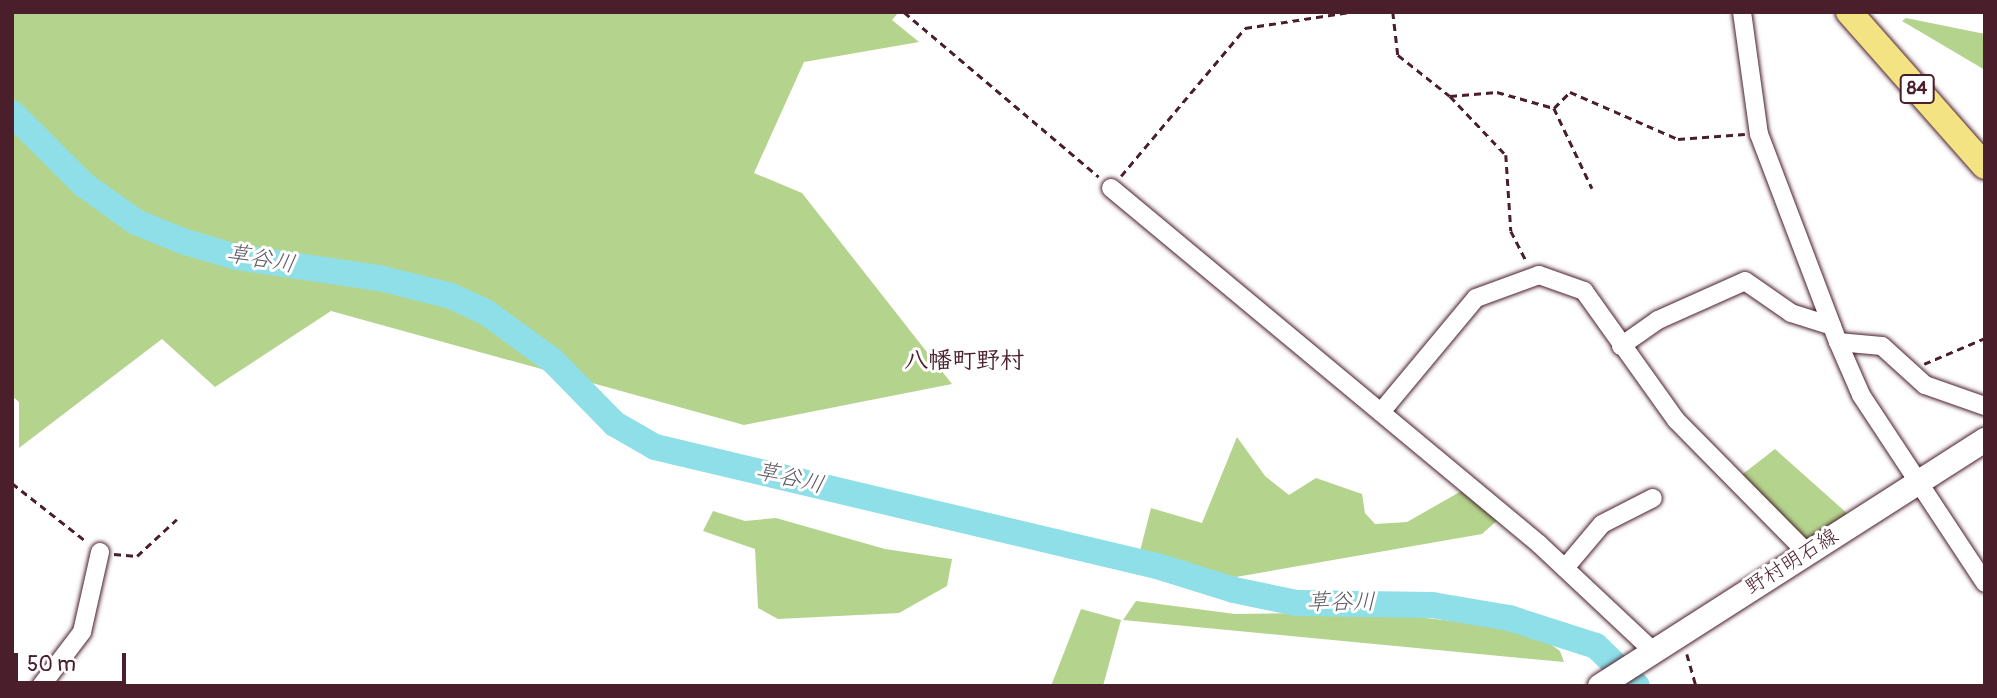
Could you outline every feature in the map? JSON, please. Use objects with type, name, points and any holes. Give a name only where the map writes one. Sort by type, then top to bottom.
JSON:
[{"type":"main road","name":"84","points":[[1849,12],[1985,166]]},
{"type":"main road","name":"野村明石線","points":[[1601,686],[1985,440]]},
{"type":"street","points":[[1742,12],[1759,134],[1835,334],[1861,395],[1985,583]]},
{"type":"street","points":[[1111,188],[1565,568],[1649,653]]},
{"type":"street","points":[[1381,412],[1476,298],[1538,275],[1584,290],[1621,346],[1676,420],[1807,553]]},
{"type":"street","points":[[1621,346],[1658,320],[1745,281],[1791,313],[1835,334],[1882,346],[1926,385],[1985,406]]},
{"type":"street","points":[[1565,568],[1601,524],[1653,498]]},
{"type":"street","points":[[41,686],[82,632],[100,552]]},
{"type":"path","points":[[907,14],[1111,188],[1245,28],[1350,12]]},
{"type":"path","points":[[1393,12],[1398,55],[1450,96],[1506,155],[1511,231],[1538,275]]},
{"type":"path","points":[[1450,96],[1497,92],[1554,108],[1591,188]]},
{"type":"path","points":[[1554,108],[1570,92],[1678,139],[1759,134]]},
{"type":"path","points":[[1911,371],[1985,338]]},
{"type":"path","points":[[12,483],[100,552],[137,556],[177,519]]},
{"type":"path","points":[[1678,635],[1696,686]]},
{"type":"green space","points":[[12,12],[899,12],[892,20],[919,42],[804,62],[754,173],[802,193],[952,384],[744,425],[331,311],[215,387],[162,339],[19,448],[19,402],[12,396]]},
{"type":"green space","points":[[1906,18],[1985,34],[1985,70],[1902,21]]},
{"type":"green space","points":[[1237,437],[1265,476],[1289,495],[1316,478],[1362,494],[1365,513],[1375,524],[1407,522],[1465,489],[1500,518],[1482,534],[1236,577],[1138,559],[1151,508],[1202,523]]},
{"type":"green space","points":[[1775,449],[1849,515],[1801,546],[1739,477]]},
{"type":"green space","points":[[713,511],[745,521],[776,518],[885,549],[952,559],[947,586],[899,613],[778,619],[758,608],[755,549],[703,531]]},
{"type":"green space","points":[[1136,601],[1235,614],[1374,612],[1531,630],[1560,651],[1564,662],[1123,620]]},
{"type":"green space","points":[[1081,609],[1121,620],[1103,686],[1051,686]]},
{"type":"waterway","name":"草谷川","points":[[12,113],[84,185],[136,222],[182,241],[236,257],[379,278],[451,296],[487,313],[553,361],[615,424],[655,447],[1157,566],[1234,590],[1297,603],[1432,605],[1509,618],[1596,646],[1637,686]]},
{"type":"district","name":"八幡町野村","points":[[964,361]]}]
